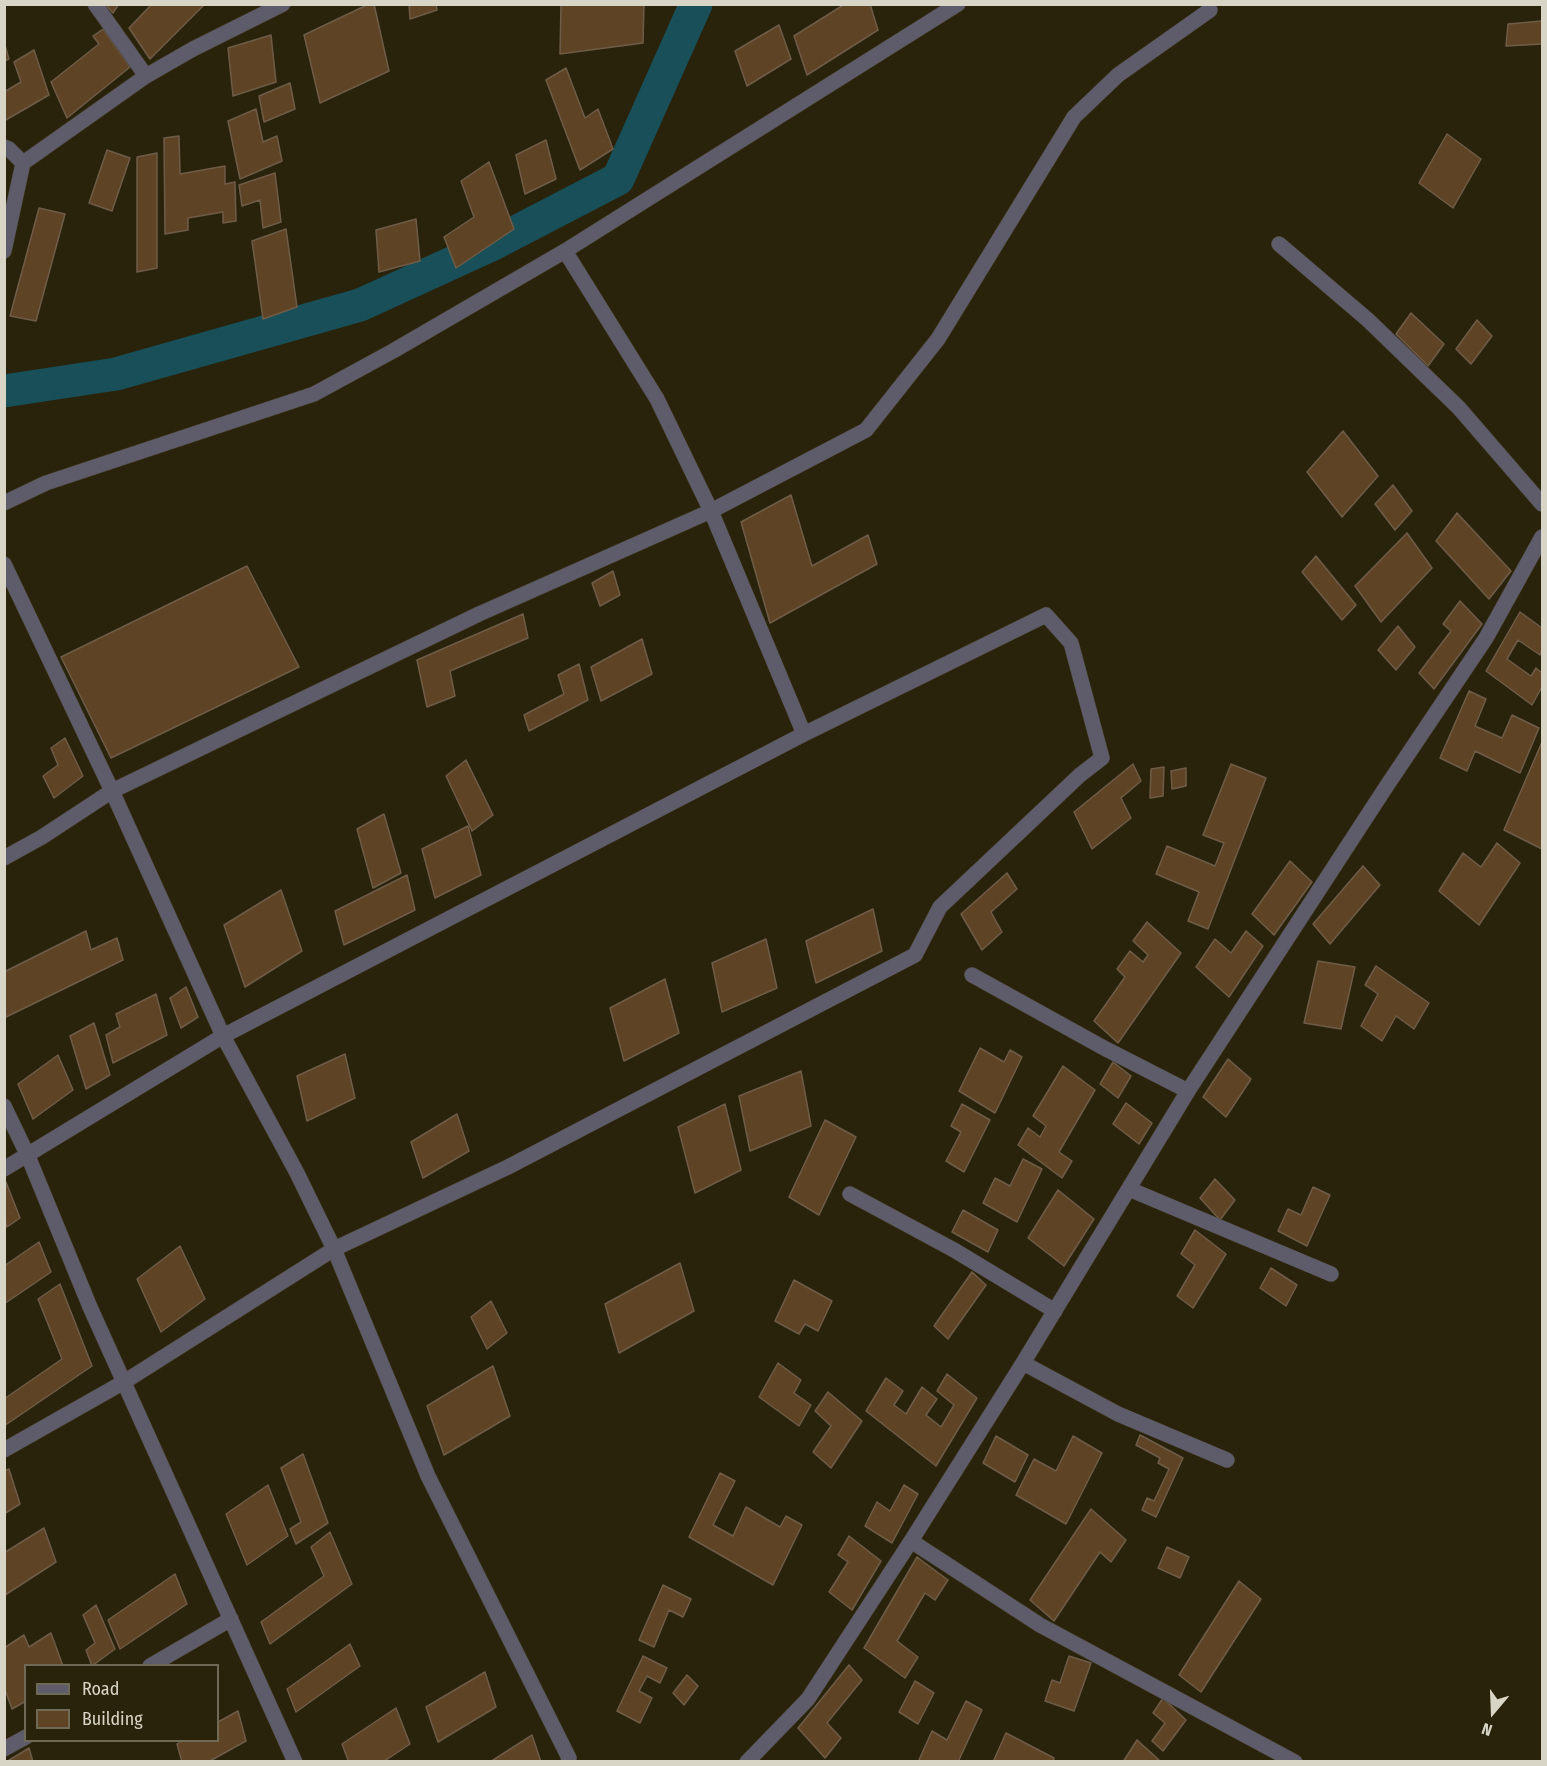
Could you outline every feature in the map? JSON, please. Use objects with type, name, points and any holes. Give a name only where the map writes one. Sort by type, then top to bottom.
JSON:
[{"type":"street","points":[[95,4],[146,76]]},
{"type":"street","points":[[4,251],[23,163],[146,76],[193,49],[283,4]]},
{"type":"street","points":[[4,502],[46,483],[314,394],[565,251],[958,4]]},
{"type":"street","points":[[4,858],[42,837],[111,791],[478,614],[711,511],[866,430],[938,339],[1074,117],[1118,75],[1210,10]]},
{"type":"street","points":[[4,147],[23,163]]},
{"type":"street","points":[[1279,244],[1368,320],[1459,408],[1542,504]]},
{"type":"street","points":[[565,251],[657,399],[711,511],[804,734]]},
{"type":"street","points":[[747,1761],[808,1699],[911,1541],[1023,1363],[1188,1091],[1486,638],[1542,537]]},
{"type":"street","points":[[4,564],[223,1035],[297,1173],[334,1249],[428,1476],[569,1758],[568,1761]]},
{"type":"street","points":[[4,1169],[223,1035],[804,734],[1047,615],[1071,643],[1102,758],[1080,775],[940,907],[915,955],[508,1167],[334,1249],[124,1383],[4,1450]]},
{"type":"street","points":[[972,975],[1104,1048],[1188,1091]]},
{"type":"street","points":[[4,1106],[28,1156],[90,1307],[295,1761]]},
{"type":"street","points":[[1129,1189],[1331,1274]]},
{"type":"street","points":[[850,1194],[954,1250],[1055,1311]]},
{"type":"street","points":[[1023,1363],[1118,1414],[1227,1460]]},
{"type":"street","points":[[911,1541],[1040,1625],[1295,1761]]},
{"type":"street","points":[[152,1664],[231,1619]]},
{"type":"street","points":[[4,1749],[24,1738]]},
{"type":"building","points":[[105,4],[119,4],[113,13]]},
{"type":"building","points":[[152,4],[205,4],[150,59],[129,28]]},
{"type":"building","points":[[369,4],[374,4],[389,71],[320,103],[304,35]]},
{"type":"building","points":[[409,4],[436,4],[437,10],[410,19]]},
{"type":"building","points":[[561,4],[644,4],[643,43],[560,54]]},
{"type":"building","points":[[845,4],[870,4],[878,30],[807,75],[794,36]]},
{"type":"building","points":[[1542,21],[1542,44],[1506,46],[1508,24]]},
{"type":"building","points":[[779,25],[791,59],[747,86],[735,51]]},
{"type":"building","points":[[103,29],[130,67],[67,118],[51,82],[99,44],[93,36]]},
{"type":"building","points":[[271,35],[276,82],[233,96],[228,48]]},
{"type":"building","points":[[4,42],[9,59],[4,61]]},
{"type":"building","points":[[34,50],[49,95],[4,121],[4,92],[21,82],[14,62]]},
{"type":"building","points":[[566,68],[585,118],[598,109],[613,149],[580,170],[546,80]]},
{"type":"building","points":[[290,83],[295,109],[264,122],[259,96]]},
{"type":"building","points":[[256,109],[263,142],[277,136],[282,161],[240,179],[228,121]]},
{"type":"building","points":[[1447,134],[1481,159],[1453,208],[1419,183]]},
{"type":"building","points":[[179,136],[180,174],[225,166],[225,184],[235,182],[236,221],[223,223],[223,212],[188,218],[188,230],[165,234],[164,138]]},
{"type":"building","points":[[546,140],[556,179],[525,194],[516,155]]},
{"type":"building","points":[[107,150],[130,158],[112,211],[89,203]]},
{"type":"building","points":[[157,153],[157,268],[137,272],[137,157]]},
{"type":"building","points":[[489,162],[514,229],[456,268],[444,237],[474,217],[461,181]]},
{"type":"building","points":[[275,173],[281,222],[263,228],[260,200],[242,206],[239,185]]},
{"type":"building","points":[[39,208],[65,214],[36,321],[10,316]]},
{"type":"building","points":[[416,219],[420,261],[379,272],[376,230]]},
{"type":"building","points":[[286,229],[297,307],[263,319],[252,241]]},
{"type":"building","points":[[1411,313],[1444,344],[1428,366],[1396,334]]},
{"type":"building","points":[[1477,320],[1492,336],[1471,364],[1456,349]]},
{"type":"building","points":[[1343,431],[1378,476],[1342,517],[1307,472]]},
{"type":"building","points":[[1393,485],[1412,511],[1395,530],[1375,504]]},
{"type":"building","points":[[791,495],[812,566],[868,535],[877,564],[770,623],[741,522]]},
{"type":"building","points":[[1457,513],[1511,571],[1489,599],[1436,541]]},
{"type":"building","points":[[1407,533],[1432,568],[1381,622],[1355,586]]},
{"type":"building","points":[[1316,556],[1356,605],[1342,620],[1302,572]]},
{"type":"building","points":[[247,566],[299,667],[111,758],[61,657]]},
{"type":"building","points":[[613,571],[620,595],[600,606],[592,583]]},
{"type":"building","points":[[1460,601],[1482,624],[1434,689],[1419,673],[1451,631],[1443,624]]},
{"type":"building","points":[[1520,612],[1542,628],[1540,655],[1518,640],[1507,659],[1531,676],[1536,668],[1542,673],[1542,687],[1532,705],[1486,671]]},
{"type":"building","points":[[523,614],[528,638],[450,671],[455,696],[427,707],[417,660]]},
{"type":"building","points":[[1398,626],[1415,647],[1396,670],[1378,650]]},
{"type":"building","points":[[642,639],[652,674],[601,701],[591,667]]},
{"type":"building","points":[[579,664],[588,700],[529,731],[524,715],[564,694],[558,675]]},
{"type":"building","points":[[1469,691],[1486,699],[1475,726],[1502,738],[1512,715],[1539,728],[1520,773],[1475,751],[1467,771],[1440,758]]},
{"type":"building","points":[[65,738],[83,776],[54,798],[43,776],[58,765],[51,748]]},
{"type":"building","points":[[1542,742],[1542,849],[1504,830]]},
{"type":"building","points":[[466,760],[493,815],[472,831],[446,776]]},
{"type":"building","points":[[1133,764],[1141,781],[1121,798],[1131,818],[1092,849],[1074,812]]},
{"type":"building","points":[[1231,764],[1266,778],[1208,929],[1188,921],[1199,892],[1156,874],[1167,846],[1215,866],[1224,843],[1203,835]]},
{"type":"building","points":[[1164,767],[1163,796],[1150,798],[1151,769]]},
{"type":"building","points":[[1186,768],[1186,786],[1172,789],[1171,771]]},
{"type":"building","points":[[384,814],[401,873],[373,888],[357,829]]},
{"type":"building","points":[[468,826],[481,875],[435,898],[422,849]]},
{"type":"building","points":[[1497,843],[1520,863],[1479,925],[1439,891],[1463,853],[1481,867]]},
{"type":"building","points":[[1290,861],[1312,882],[1274,935],[1252,914]]},
{"type":"building","points":[[1363,866],[1380,885],[1330,944],[1313,924]]},
{"type":"building","points":[[1007,873],[1017,889],[991,912],[1002,932],[982,950],[961,914]]},
{"type":"building","points":[[407,875],[415,910],[344,945],[335,911]]},
{"type":"building","points":[[281,890],[302,951],[245,987],[224,925]]},
{"type":"building","points":[[873,909],[882,951],[816,983],[806,941]]},
{"type":"building","points":[[1147,922],[1181,953],[1118,1043],[1094,1021],[1125,977],[1117,969],[1130,951],[1143,962],[1148,955],[1133,941]]},
{"type":"building","points":[[86,931],[91,950],[117,938],[123,960],[4,1018],[4,972]]},
{"type":"building","points":[[1246,931],[1263,946],[1229,997],[1196,967],[1215,939],[1231,953]]},
{"type":"building","points":[[766,939],[777,988],[722,1012],[712,963]]},
{"type":"building","points":[[1318,961],[1355,967],[1341,1029],[1304,1023]]},
{"type":"building","points":[[1376,966],[1429,1003],[1414,1029],[1396,1016],[1382,1041],[1361,1026],[1378,994],[1365,985]]},
{"type":"building","points":[[665,979],[679,1033],[624,1061],[610,1008]]},
{"type":"building","points":[[186,987],[198,1017],[181,1028],[170,998]]},
{"type":"building","points":[[156,994],[167,1035],[113,1063],[106,1035],[120,1027],[116,1014]]},
{"type":"building","points":[[94,1023],[110,1075],[86,1089],[70,1036]]},
{"type":"building","points":[[980,1048],[1004,1062],[1010,1050],[1022,1057],[995,1113],[959,1091]]},
{"type":"building","points":[[345,1054],[355,1098],[307,1121],[297,1076]]},
{"type":"building","points":[[58,1055],[73,1090],[33,1119],[18,1084]]},
{"type":"building","points":[[1228,1059],[1251,1079],[1226,1117],[1203,1097]]},
{"type":"building","points":[[1113,1062],[1131,1076],[1118,1098],[1100,1084]]},
{"type":"building","points":[[1063,1066],[1095,1090],[1059,1152],[1072,1161],[1062,1178],[1018,1145],[1028,1128],[1040,1137],[1046,1126],[1033,1116]]},
{"type":"building","points":[[801,1071],[811,1126],[750,1151],[739,1096]]},
{"type":"building","points":[[1126,1103],[1152,1123],[1139,1144],[1113,1124]]},
{"type":"building","points":[[725,1104],[741,1170],[695,1193],[678,1127]]},
{"type":"building","points":[[962,1104],[990,1120],[964,1172],[946,1161],[961,1132],[951,1126]]},
{"type":"building","points":[[457,1114],[469,1151],[423,1178],[411,1142]]},
{"type":"building","points":[[825,1120],[856,1137],[819,1215],[789,1197]]},
{"type":"building","points":[[1023,1159],[1042,1169],[1017,1222],[983,1203],[995,1178],[1010,1186]]},
{"type":"building","points":[[1215,1179],[1235,1200],[1220,1220],[1200,1198]]},
{"type":"building","points":[[6,1182],[20,1218],[7,1227],[4,1219]]},
{"type":"building","points":[[1313,1187],[1330,1195],[1307,1246],[1278,1231],[1288,1209],[1301,1215]]},
{"type":"building","points":[[1058,1190],[1094,1219],[1064,1266],[1028,1238]]},
{"type":"building","points":[[963,1210],[998,1230],[988,1252],[952,1232]]},
{"type":"building","points":[[1195,1230],[1226,1254],[1193,1308],[1177,1296],[1195,1265],[1181,1254]]},
{"type":"building","points":[[39,1242],[51,1272],[4,1304],[4,1266]]},
{"type":"building","points":[[180,1246],[205,1299],[161,1332],[137,1279]]},
{"type":"building","points":[[680,1263],[694,1311],[619,1353],[605,1304]]},
{"type":"building","points":[[1271,1268],[1297,1285],[1286,1306],[1260,1288]]},
{"type":"building","points":[[972,1272],[986,1285],[948,1339],[934,1326]]},
{"type":"building","points":[[794,1280],[832,1301],[818,1331],[805,1324],[799,1334],[775,1321]]},
{"type":"building","points":[[60,1284],[92,1366],[4,1426],[4,1399],[62,1359],[38,1299]]},
{"type":"building","points":[[491,1301],[507,1333],[487,1349],[471,1317]]},
{"type":"building","points":[[778,1363],[801,1380],[794,1393],[811,1405],[799,1426],[759,1397]]},
{"type":"building","points":[[493,1366],[510,1416],[444,1455],[427,1406]]},
{"type":"building","points":[[947,1374],[977,1398],[936,1466],[866,1411],[886,1378],[903,1391],[894,1405],[906,1414],[922,1387],[937,1399],[926,1415],[941,1427],[954,1405],[937,1391]]},
{"type":"building","points":[[828,1392],[862,1421],[831,1468],[813,1452],[831,1426],[815,1411]]},
{"type":"building","points":[[1140,1435],[1183,1458],[1156,1517],[1142,1510],[1147,1498],[1154,1501],[1169,1469],[1158,1463],[1160,1458],[1136,1445]]},
{"type":"building","points":[[996,1436],[1028,1455],[1015,1482],[983,1463]]},
{"type":"building","points":[[1073,1436],[1102,1453],[1066,1524],[1016,1495],[1034,1459],[1056,1471]]},
{"type":"building","points":[[303,1454],[328,1523],[296,1544],[290,1529],[301,1522],[281,1468]]},
{"type":"building","points":[[9,1469],[20,1504],[4,1514],[4,1471]]},
{"type":"building","points":[[720,1473],[735,1481],[713,1525],[733,1536],[746,1507],[780,1527],[786,1516],[802,1525],[773,1585],[689,1537]]},
{"type":"building","points":[[268,1485],[288,1536],[247,1565],[226,1514]]},
{"type":"building","points":[[904,1485],[918,1494],[892,1543],[865,1526],[877,1502],[890,1511]]},
{"type":"building","points":[[1091,1509],[1126,1540],[1111,1562],[1100,1552],[1054,1621],[1030,1600]]},
{"type":"building","points":[[44,1528],[56,1562],[5,1595],[4,1553]]},
{"type":"building","points":[[330,1532],[352,1584],[270,1644],[261,1622],[324,1576],[311,1547]]},
{"type":"building","points":[[849,1536],[881,1561],[852,1610],[829,1592],[848,1562],[838,1555]]},
{"type":"building","points":[[1167,1547],[1189,1557],[1180,1578],[1158,1568]]},
{"type":"building","points":[[917,1557],[948,1580],[935,1600],[925,1593],[897,1641],[918,1657],[905,1678],[864,1648]]},
{"type":"building","points":[[175,1574],[187,1604],[120,1649],[108,1620]]},
{"type":"building","points":[[1239,1581],[1261,1599],[1201,1692],[1179,1675]]},
{"type":"building","points":[[663,1585],[691,1599],[683,1617],[669,1610],[654,1647],[639,1640]]},
{"type":"building","points":[[96,1605],[115,1649],[95,1664],[91,1664],[86,1650],[95,1643],[83,1615]]},
{"type":"building","points":[[51,1633],[62,1664],[24,1664],[24,1702],[12,1709],[4,1687],[4,1648],[24,1635],[29,1647]]},
{"type":"building","points":[[350,1644],[360,1666],[296,1712],[287,1689]]},
{"type":"building","points":[[643,1656],[667,1668],[660,1683],[647,1676],[639,1691],[652,1698],[640,1723],[617,1711]]},
{"type":"building","points":[[1069,1656],[1091,1663],[1074,1711],[1045,1701],[1052,1680],[1060,1683]]},
{"type":"building","points":[[849,1665],[862,1680],[827,1723],[841,1738],[825,1758],[798,1728]]},
{"type":"building","points":[[485,1672],[496,1707],[438,1742],[426,1707]]},
{"type":"building","points":[[687,1675],[698,1686],[684,1705],[673,1693]]},
{"type":"building","points":[[915,1681],[934,1693],[918,1724],[899,1712]]},
{"type":"building","points":[[1163,1698],[1186,1720],[1163,1751],[1152,1741],[1165,1723],[1153,1713]]},
{"type":"building","points":[[966,1701],[982,1710],[958,1762],[918,1762],[932,1731],[947,1740]]},
{"type":"building","points":[[396,1708],[410,1744],[383,1762],[345,1762],[348,1760],[342,1744]]},
{"type":"building","points":[[238,1711],[246,1741],[208,1762],[182,1762],[177,1744],[180,1742],[219,1742],[219,1721]]},
{"type":"building","points":[[1006,1733],[1054,1758],[1053,1762],[993,1762]]},
{"type":"building","points":[[532,1735],[541,1762],[490,1762],[529,1737]]},
{"type":"building","points":[[1137,1740],[1159,1760],[1157,1762],[1123,1762]]},
{"type":"building","points":[[29,1748],[33,1762],[6,1762]]},
{"type":"waterway","points":[[4,391],[116,374],[360,305],[489,246],[618,179],[696,4]]}]
